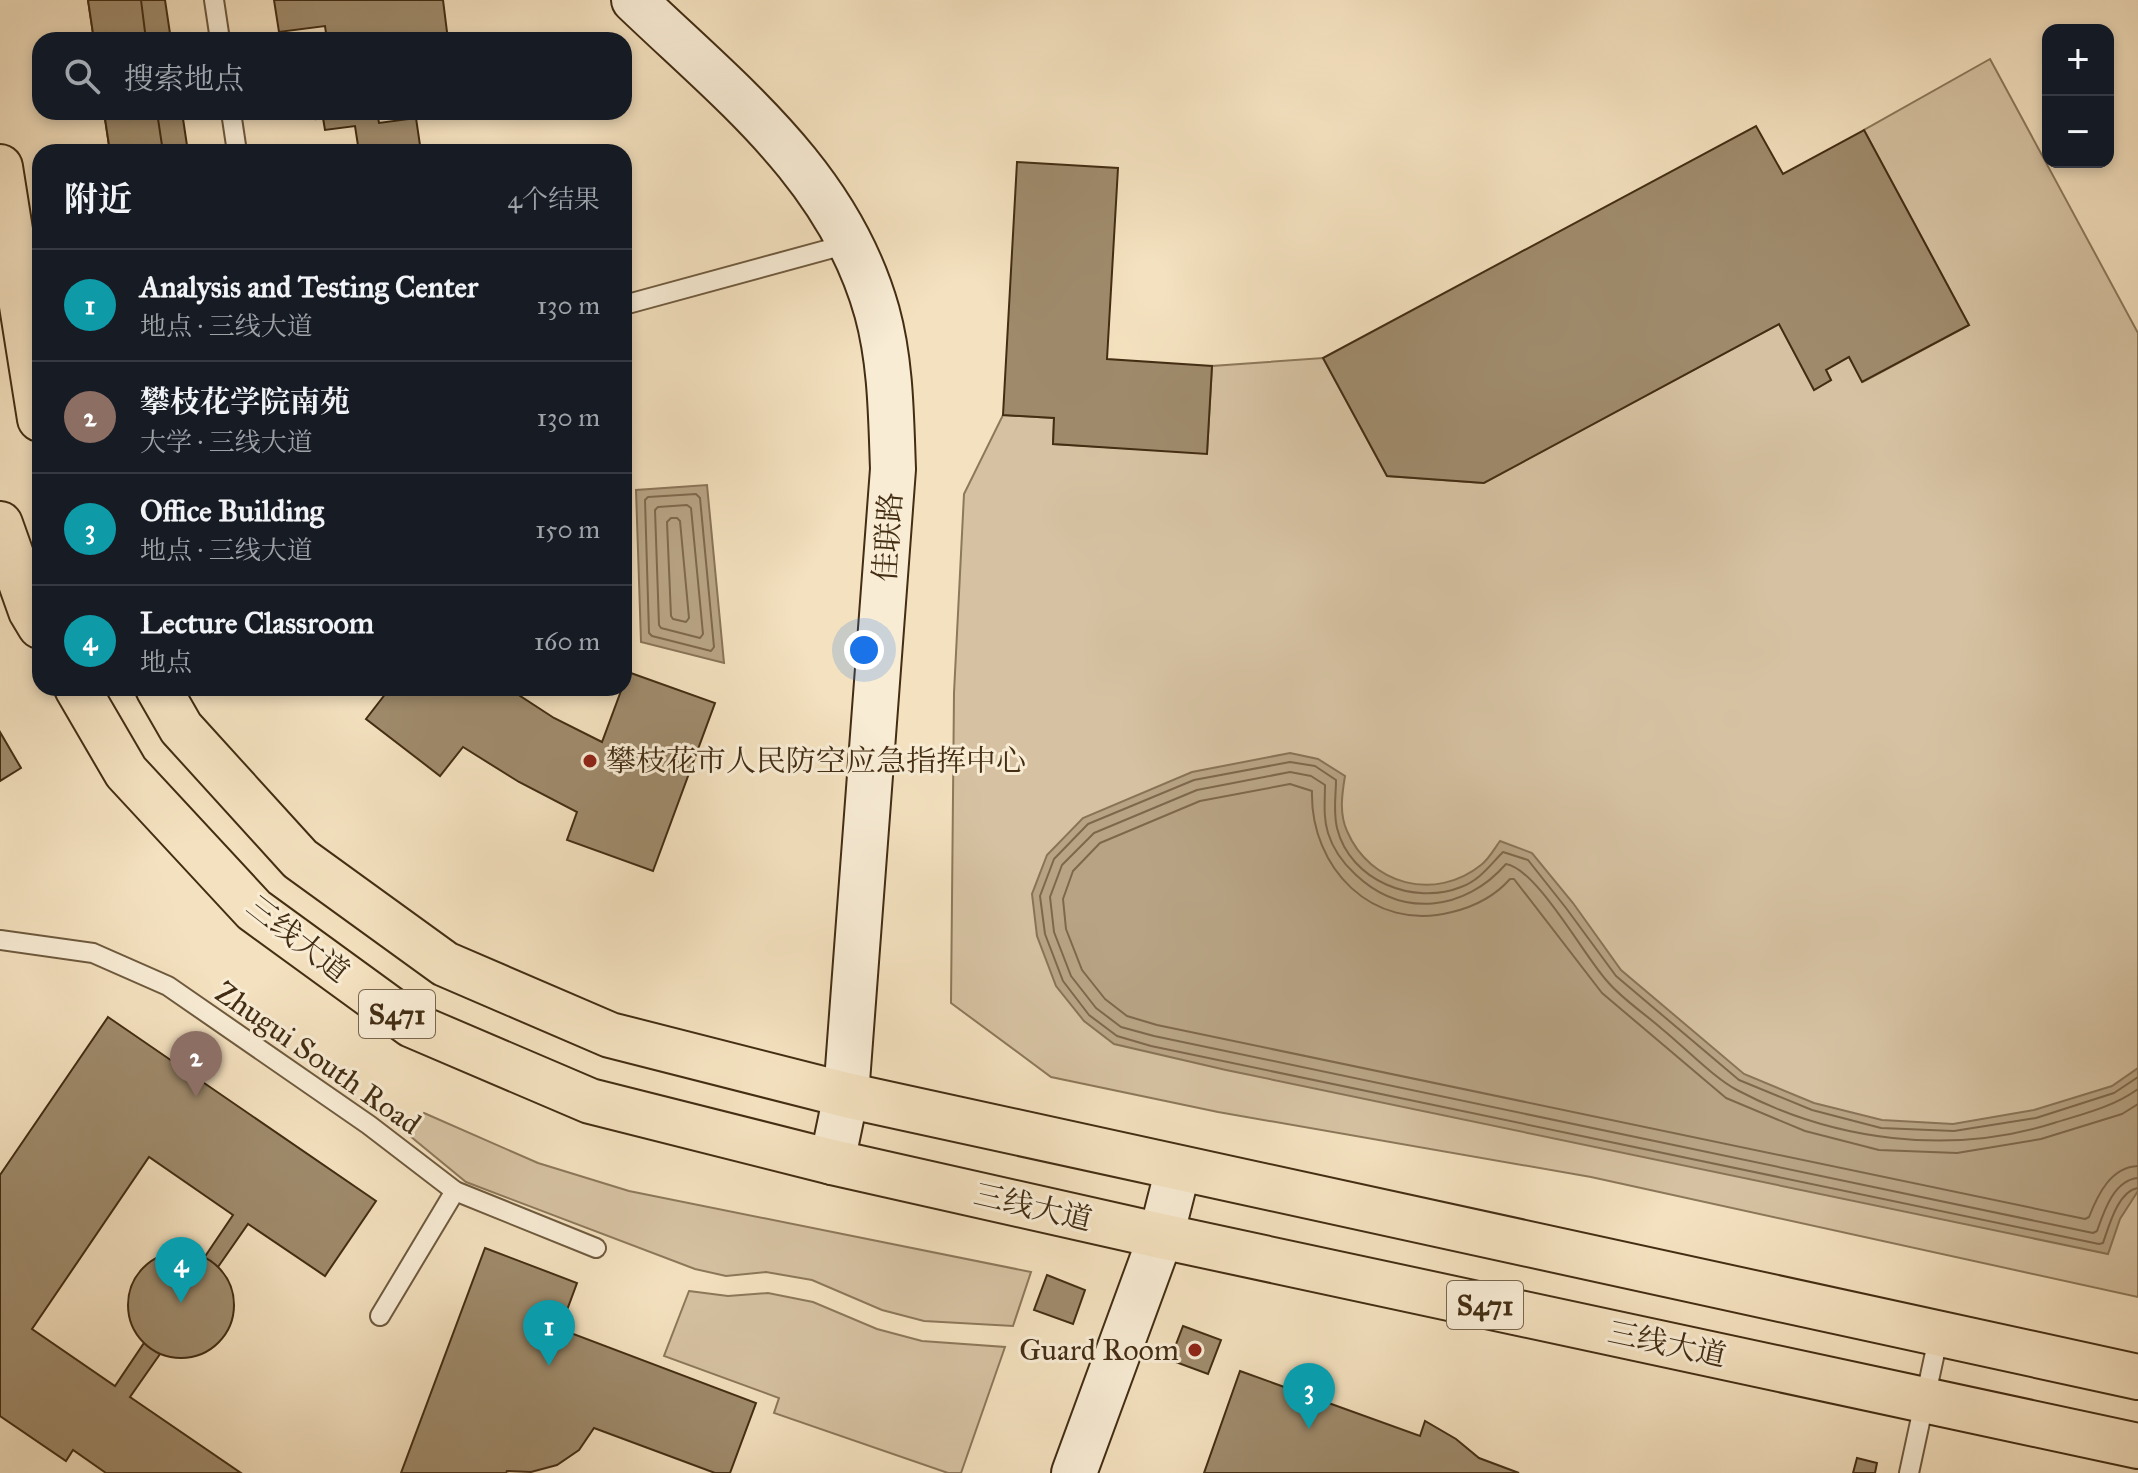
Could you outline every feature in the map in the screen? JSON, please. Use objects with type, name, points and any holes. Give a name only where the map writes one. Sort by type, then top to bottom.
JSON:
[{"type":"main road","points":[[0,167],[32,369]]},
{"type":"main road","points":[[0,524],[32,613]]},
{"type":"main road","name":"三线大道","points":[[82,696],[126,772],[254,910],[412,1025],[590,1101],[832,1162],[1161,1236],[2138,1446]]},
{"type":"main road","name":"S471","points":[[163,696],[181,728],[300,859],[445,964],[610,1035],[846,1095],[2138,1377]]},
{"type":"street","name":"佳联路","points":[[634,0],[775,135],[817,186],[851,243],[877,313],[890,389],[893,469],[846,1095],[832,1162]]},
{"type":"street","points":[[1074,1473],[1161,1236],[1178,1169]]},
{"type":"lane","points":[[214,0],[219,32]]},
{"type":"lane","points":[[232,120],[236,144]]},
{"type":"lane","points":[[632,303],[851,243]]},
{"type":"lane","name":"Zhugui South Road","points":[[0,940],[93,953],[168,986],[369,1125],[455,1191],[596,1248]]},
{"type":"lane","points":[[380,1316],[455,1191]]},
{"type":"lane","points":[[1909,1473],[1939,1334]]},
{"type":"shaded area","points":[[1990,59],[2042,155],[2042,168],[2049,168],[2138,333],[2138,1297],[1591,1177],[1218,1112],[1051,1077],[951,1003],[954,693],[964,494],[1003,415],[1054,418],[1053,444],[1207,453],[1212,366],[1323,358],[1387,476],[1483,483],[1779,324],[1814,389],[1831,380],[1826,370],[1849,357],[1863,382],[1969,325],[1864,130]]},
{"type":"shaded area","points":[[424,1113],[538,1163],[629,1191],[1031,1272],[1013,1326],[924,1321],[882,1310],[812,1280],[766,1272],[726,1276],[695,1269],[466,1182],[410,1136]]},
{"type":"shaded area","points":[[689,1291],[728,1296],[768,1293],[813,1302],[877,1329],[922,1341],[1005,1347],[961,1473],[948,1473],[774,1413],[779,1398],[664,1356]]},
{"type":"water","points":[[707,485],[724,663],[641,642],[636,490]]},
{"type":"water","points":[[1290,753],[1318,759],[1345,776],[1342,797],[1344,824],[1357,849],[1387,875],[1424,885],[1444,883],[1481,865],[1500,841],[1532,853],[1621,970],[1744,1074],[1814,1103],[1882,1120],[1953,1124],[2034,1110],[2112,1086],[2138,1068],[2138,1191],[2120,1219],[2108,1254],[1114,1044],[1084,1021],[1056,986],[1037,936],[1032,894],[1047,855],[1083,818],[1192,772]]},
{"type":"building","points":[[88,0],[165,0],[170,32],[93,32]]},
{"type":"building","points":[[88,0],[141,0],[145,32],[93,32]]},
{"type":"building","points":[[274,0],[443,0],[447,32],[326,32],[325,26],[279,32]]},
{"type":"building","points":[[105,120],[183,120],[187,144],[109,144]]},
{"type":"building","points":[[105,120],[158,120],[162,144],[109,144]]},
{"type":"building","points":[[323,120],[378,120],[379,123],[416,120],[420,144],[358,144],[355,126],[325,130]]},
{"type":"building","points":[[1756,126],[1783,174],[1864,130],[1969,325],[1862,382],[1849,357],[1826,370],[1831,380],[1814,390],[1779,324],[1484,483],[1387,476],[1323,358]]},
{"type":"building","points":[[1017,162],[1118,168],[1107,359],[1212,366],[1207,454],[1053,444],[1054,418],[1003,415]]},
{"type":"building","name":"攀枝花市人民防空应急指挥中心","points":[[632,673],[715,703],[653,871],[567,840],[577,812],[519,782],[463,747],[440,776],[366,719],[384,696],[520,696],[554,718],[602,742],[619,696],[632,696]]},
{"type":"building","points":[[0,732],[21,768],[0,781]]},
{"type":"building","points":[[108,1017],[376,1201],[325,1276],[248,1224],[218,1267],[204,1258],[233,1215],[149,1157],[32,1329],[115,1386],[144,1343],[160,1354],[130,1397],[241,1473],[106,1473],[73,1450],[66,1461],[0,1416],[0,1175]]},
{"type":"building","points":[[485,1248],[577,1283],[560,1329],[756,1403],[730,1473],[715,1473],[594,1428],[579,1450],[557,1465],[531,1472],[401,1473]]},
{"type":"building","points":[[181,1252],[201,1256],[218,1268],[230,1285],[234,1305],[230,1325],[218,1342],[201,1354],[181,1358],[161,1354],[144,1342],[132,1325],[128,1305],[132,1285],[144,1268],[161,1256]]},
{"type":"building","name":"Guard Room","points":[[1047,1275],[1085,1290],[1073,1324],[1034,1310]]},
{"type":"building","name":"Guard Room","points":[[1183,1326],[1221,1340],[1208,1374],[1170,1360]]},
{"type":"building","points":[[1240,1371],[1420,1436],[1425,1421],[1456,1439],[1479,1458],[1519,1473],[1204,1473]]},
{"type":"building","points":[[1857,1458],[1877,1463],[1875,1473],[1853,1473]]},
{"type":"place","name":"攀枝花市人民防空应急指挥中心","points":[[590,761]]},
{"type":"place","name":"攀枝花学院南苑","points":[[196,1097]]},
{"type":"place","name":"Lecture Classroom","points":[[181,1303]]},
{"type":"place","name":"Guard Room","points":[[1195,1350]]},
{"type":"place","name":"Analysis and Testing Center","points":[[549,1366]]},
{"type":"place","name":"Office Building","points":[[1309,1429]]}]
